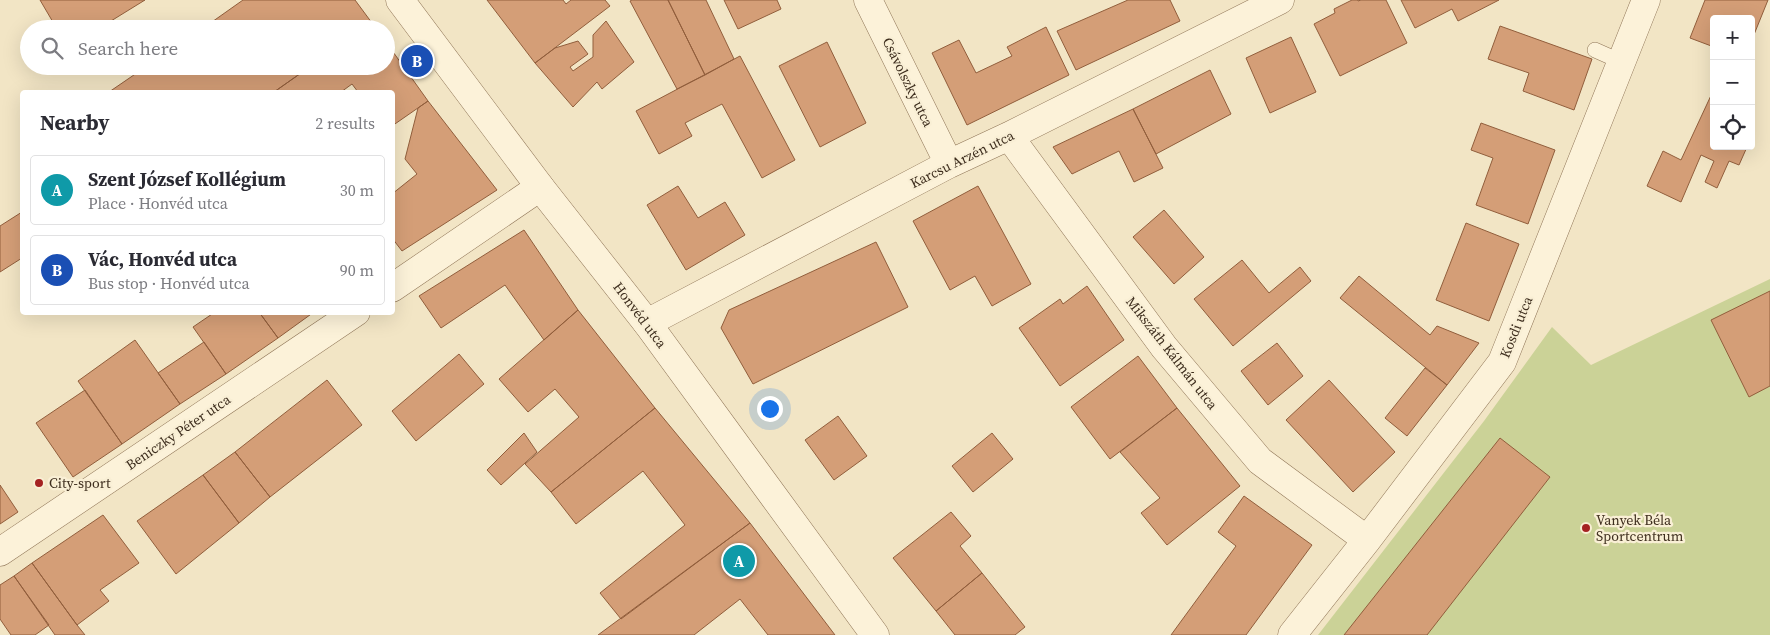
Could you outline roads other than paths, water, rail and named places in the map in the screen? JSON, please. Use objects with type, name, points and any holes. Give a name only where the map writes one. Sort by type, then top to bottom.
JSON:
[{"type":"street","name":"Honvéd utca","points":[[400,0],[540,187],[647,323],[875,635]]},
{"type":"street","name":"Csávolszky utca","points":[[868,0],[949,164]]},
{"type":"street","name":"Karcsu Arzén utca","points":[[647,323],[949,164],[1009,136],[1280,0]]},
{"type":"street","name":"Kosdi utca","points":[[1292,635],[1367,540],[1502,362],[1646,0]]},
{"type":"street","name":"Mikszáth Kálmán utca","points":[[1009,136],[1164,347],[1260,461],[1367,540]]},
{"type":"street","points":[[395,286],[540,187]]},
{"type":"street","name":"Beniczky Péter utca","points":[[0,552],[352,315]]},
{"type":"lane","points":[[1595,50],[1622,62]]},
{"type":"place","name":"Vác, Honvéd utca","points":[[417,61]]},
{"type":"place","name":"City-sport","points":[[39,483]]},
{"type":"place","name":"Vanyek Béla Sportcentrum","points":[[1586,528]]},
{"type":"place","name":"Szent József Kollégium","points":[[739,561]]}]
